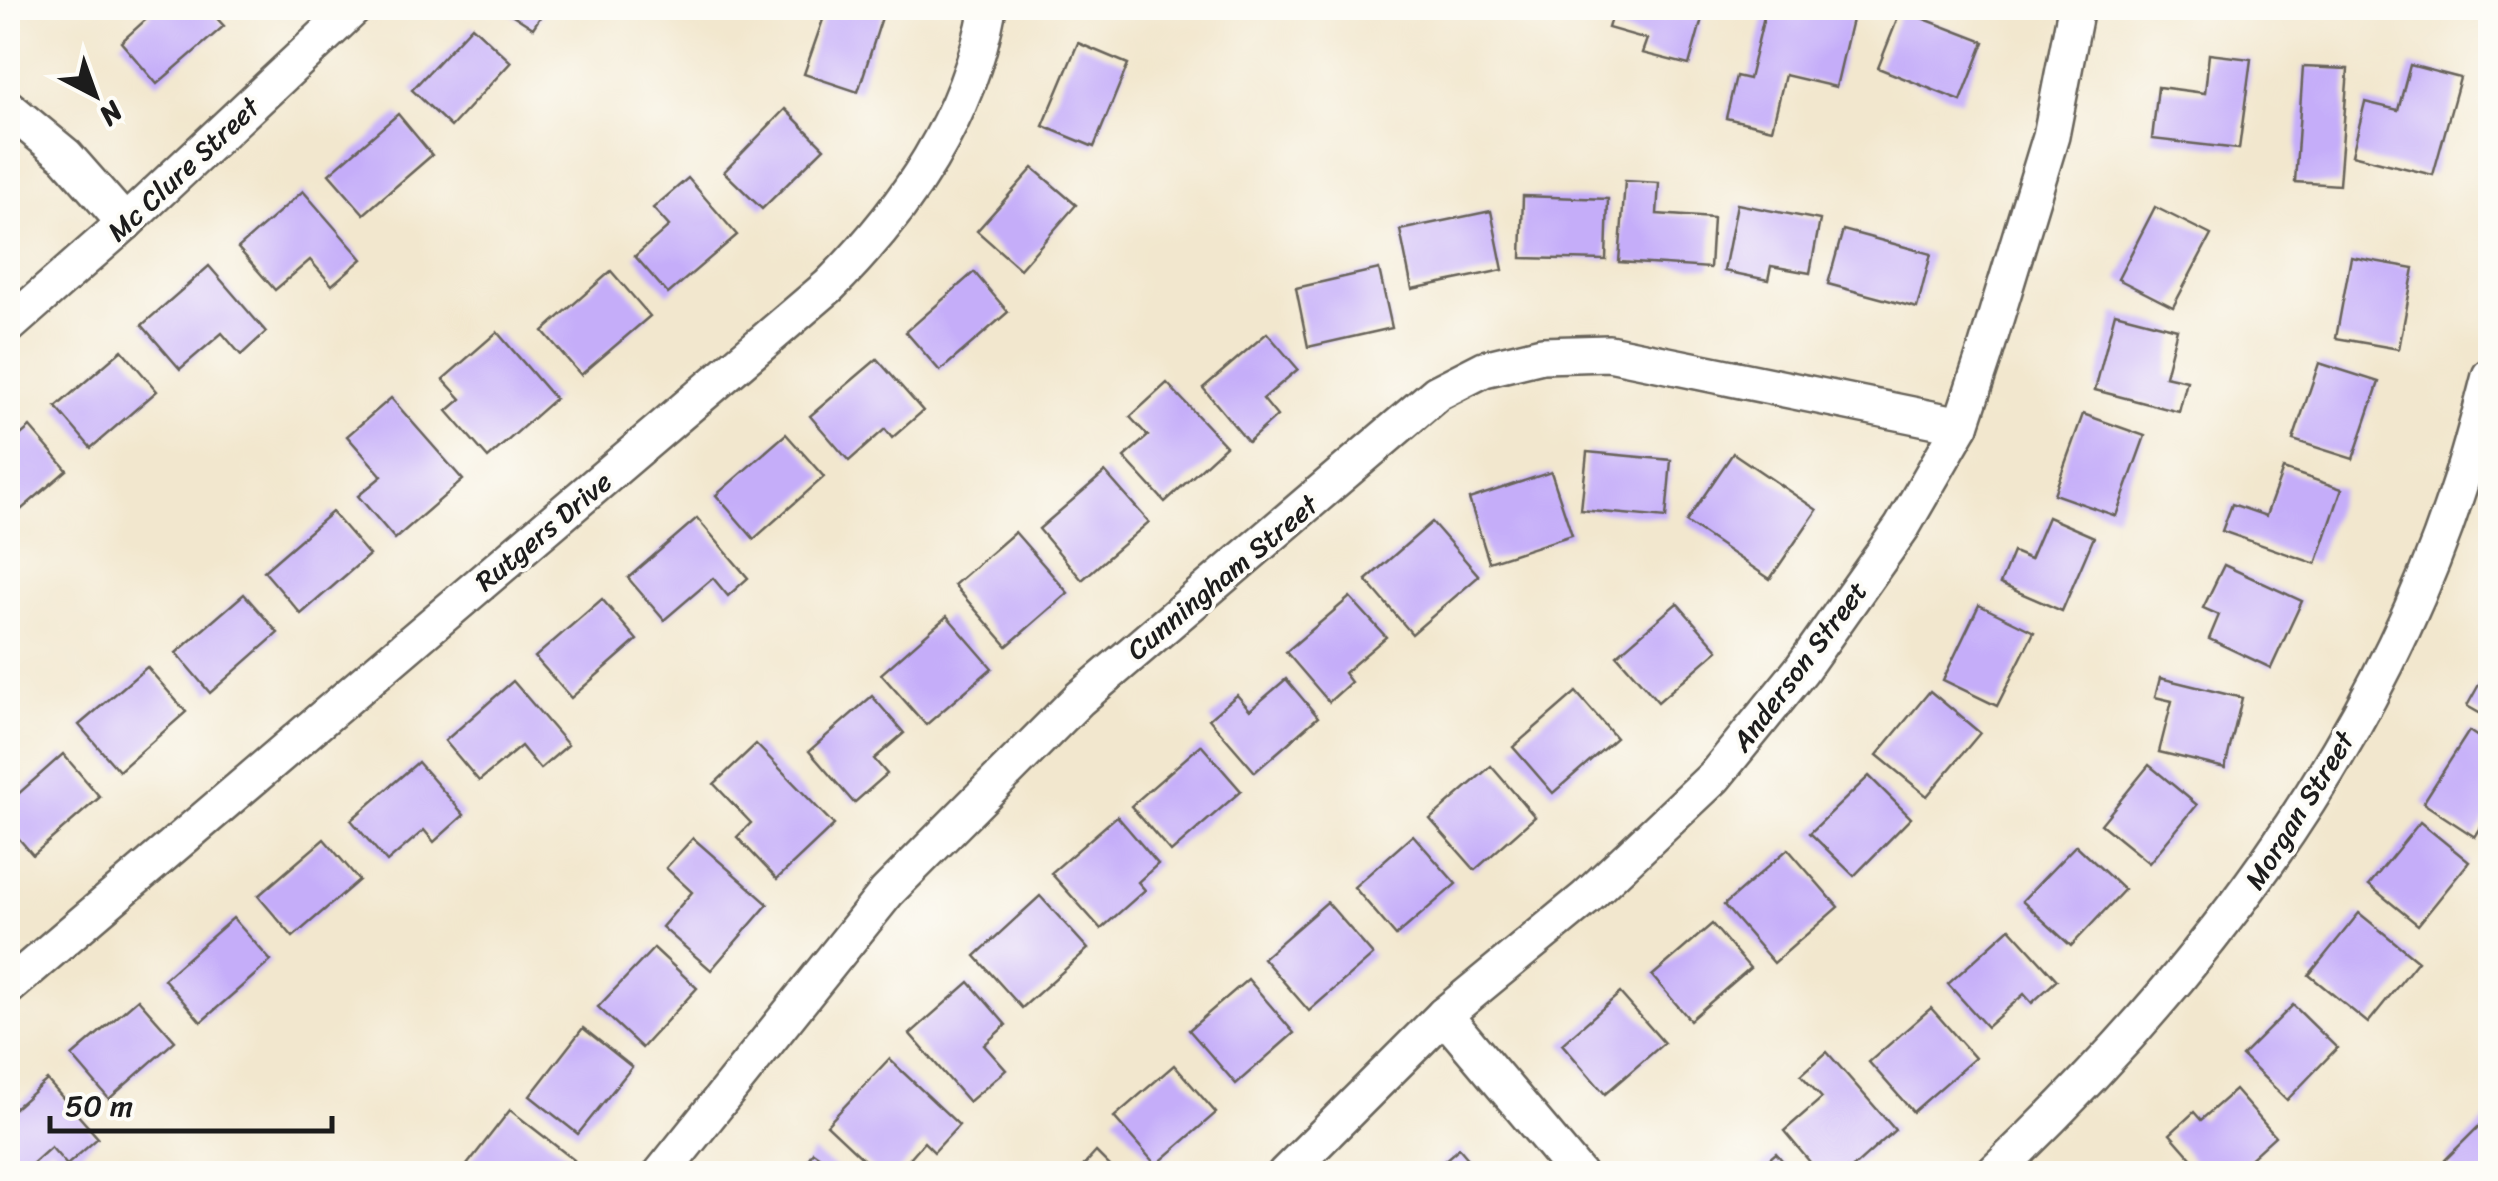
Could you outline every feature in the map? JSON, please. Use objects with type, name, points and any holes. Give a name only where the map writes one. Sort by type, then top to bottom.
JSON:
[{"type":"street","name":"Mc Clure Street","points":[[8,326],[125,224],[354,8]]},
{"type":"street","name":"Rutgers Drive","points":[[8,987],[842,273],[878,236],[916,187],[962,98],[988,8]]},
{"type":"street","name":"Anderson Street","points":[[1286,1174],[1444,1015],[1586,898],[1714,777],[1801,670],[1902,527],[1960,425],[2051,136],[2076,8]]},
{"type":"street","points":[[8,108],[66,156],[125,224]]},
{"type":"street","name":"Cunningham Street","points":[[661,1174],[886,892],[1078,700],[1437,393],[1484,369],[1503,364],[1542,356],[1609,353],[1960,425]]},
{"type":"street","name":"Morgan Street","points":[[1993,1174],[2082,1090],[2181,979],[2254,885],[2309,798],[2354,722],[2428,568],[2457,493],[2490,376]]},
{"type":"street","points":[[1444,1015],[1578,1174]]},
{"type":"building","points":[[146,8],[207,8],[224,26],[157,84],[121,42],[152,14]]},
{"type":"building","points":[[502,8],[546,8],[533,28]]},
{"type":"building","points":[[827,8],[885,8],[858,92],[804,74]]},
{"type":"building","points":[[1614,8],[1705,8],[1689,65],[1642,53],[1647,39],[1608,28]]},
{"type":"building","points":[[1766,8],[1821,8],[1853,15],[1836,87],[1785,75],[1772,129],[1726,118],[1736,76],[1749,79]]},
{"type":"building","points":[[1901,10],[1984,42],[1961,101],[1878,68]]},
{"type":"building","points":[[472,26],[511,62],[451,127],[412,90]]},
{"type":"building","points":[[1078,43],[1128,64],[1094,147],[1043,126]]},
{"type":"building","points":[[2209,54],[2251,59],[2239,149],[2152,139],[2158,87],[2205,93]]},
{"type":"building","points":[[2410,65],[2460,78],[2433,175],[2352,155],[2365,102],[2398,110]]},
{"type":"building","points":[[2303,67],[2348,69],[2339,185],[2295,182]]},
{"type":"building","points":[[785,109],[824,148],[762,209],[724,172]]},
{"type":"building","points":[[398,114],[432,155],[364,214],[329,174]]},
{"type":"building","points":[[1033,168],[1076,205],[1020,269],[977,231]]},
{"type":"building","points":[[688,178],[737,235],[668,294],[635,256],[669,226],[653,208]]},
{"type":"building","points":[[1625,181],[1659,183],[1657,214],[1713,218],[1710,268],[1619,262]]},
{"type":"building","points":[[303,191],[362,259],[332,285],[310,260],[275,290],[238,248]]},
{"type":"building","points":[[1523,196],[1608,199],[1606,260],[1521,258]]},
{"type":"building","points":[[1737,204],[1820,220],[1810,273],[1771,266],[1768,280],[1724,271]]},
{"type":"building","points":[[2155,207],[2211,235],[2173,307],[2118,279]]},
{"type":"building","points":[[1491,211],[1503,270],[1412,289],[1400,230]]},
{"type":"building","points":[[1843,230],[1931,254],[1917,308],[1828,284]]},
{"type":"building","points":[[2351,257],[2414,268],[2399,349],[2336,338]]},
{"type":"building","points":[[209,266],[266,332],[241,355],[222,333],[180,369],[142,325]]},
{"type":"building","points":[[1379,269],[1392,328],[1308,347],[1296,288]]},
{"type":"building","points":[[611,271],[650,316],[581,375],[543,331]]},
{"type":"building","points":[[974,272],[1008,312],[940,371],[906,332]]},
{"type":"building","points":[[2115,313],[2177,329],[2165,376],[2187,381],[2179,412],[2095,390]]},
{"type":"building","points":[[497,332],[555,399],[488,458],[447,411],[461,399],[443,379]]},
{"type":"building","points":[[1267,333],[1298,369],[1263,399],[1277,416],[1248,442],[1203,388]]},
{"type":"building","points":[[122,350],[157,391],[91,448],[56,407]]},
{"type":"building","points":[[877,359],[923,411],[892,438],[885,429],[849,461],[810,416]]},
{"type":"building","points":[[2319,363],[2379,382],[2353,459],[2293,440]]},
{"type":"building","points":[[1167,383],[1226,446],[1165,502],[1124,457],[1148,436],[1130,417]]},
{"type":"building","points":[[391,398],[463,480],[395,539],[358,496],[382,476],[347,436]]},
{"type":"building","points":[[2083,414],[2145,436],[2116,516],[2054,494]]},
{"type":"building","points":[[30,427],[67,470],[8,521],[8,446]]},
{"type":"building","points":[[786,434],[824,477],[754,539],[716,495]]},
{"type":"building","points":[[1587,452],[1671,460],[1666,518],[1581,510]]},
{"type":"building","points":[[1733,453],[1817,510],[1770,579],[1686,522]]},
{"type":"building","points":[[2283,469],[2342,489],[2316,564],[2222,531],[2232,504],[2266,516]]},
{"type":"building","points":[[1105,472],[1149,522],[1082,580],[1039,529]]},
{"type":"building","points":[[1551,472],[1572,535],[1489,562],[1469,499]]},
{"type":"building","points":[[332,512],[369,555],[301,614],[264,571]]},
{"type":"building","points":[[2048,517],[2094,537],[2062,611],[2000,584],[2013,552],[2030,559]]},
{"type":"building","points":[[697,518],[748,578],[728,596],[713,578],[664,620],[628,578]]},
{"type":"building","points":[[1432,522],[1479,576],[1412,634],[1366,580]]},
{"type":"building","points":[[1015,532],[1068,593],[1007,646],[954,585]]},
{"type":"building","points":[[2224,565],[2302,601],[2271,668],[2209,639],[2219,615],[2203,608]]},
{"type":"building","points":[[244,594],[278,633],[210,693],[176,653]]},
{"type":"building","points":[[1350,597],[1386,637],[1344,673],[1351,682],[1329,702],[1286,652]]},
{"type":"building","points":[[602,599],[637,640],[571,698],[535,657]]},
{"type":"building","points":[[1677,603],[1718,650],[1658,702],[1617,655]]},
{"type":"building","points":[[1979,605],[2034,632],[1997,706],[1943,680]]},
{"type":"building","points":[[947,616],[992,668],[926,725],[881,674]]},
{"type":"building","points":[[147,667],[186,712],[119,771],[79,725]]},
{"type":"building","points":[[2485,674],[2490,677],[2490,719],[2467,706]]},
{"type":"building","points":[[2160,678],[2242,698],[2225,768],[2159,752],[2172,701],[2155,697]]},
{"type":"building","points":[[1286,679],[1318,717],[1255,772],[1209,719],[1237,695],[1250,710]]},
{"type":"building","points":[[513,681],[568,745],[540,769],[521,746],[479,781],[445,741]]},
{"type":"building","points":[[1930,691],[1980,733],[1927,796],[1877,755]]},
{"type":"building","points":[[1576,692],[1616,738],[1553,793],[1513,747]]},
{"type":"building","points":[[872,696],[904,733],[874,759],[887,774],[854,803],[809,751]]},
{"type":"building","points":[[2469,731],[2490,745],[2490,813],[2475,837],[2423,803]]},
{"type":"building","points":[[756,744],[834,825],[777,879],[737,837],[751,823],[714,784]]},
{"type":"building","points":[[1201,745],[1241,791],[1171,852],[1131,806]]},
{"type":"building","points":[[63,754],[100,797],[33,855],[8,826],[8,803]]},
{"type":"building","points":[[418,762],[464,815],[434,842],[424,830],[387,862],[351,820]]},
{"type":"building","points":[[2149,765],[2197,805],[2149,863],[2101,824]]},
{"type":"building","points":[[1491,766],[1535,817],[1475,870],[1430,819]]},
{"type":"building","points":[[1869,776],[1911,818],[1854,876],[1810,833]]},
{"type":"building","points":[[1117,816],[1158,864],[1138,882],[1145,890],[1101,929],[1051,873]]},
{"type":"building","points":[[2420,822],[2469,862],[2418,925],[2369,885]]},
{"type":"building","points":[[1413,835],[1456,884],[1396,936],[1354,887]]},
{"type":"building","points":[[693,838],[768,904],[711,970],[662,927],[692,892],[666,868]]},
{"type":"building","points":[[324,839],[359,880],[293,937],[258,896]]},
{"type":"building","points":[[2076,845],[2124,890],[2071,946],[2022,901]]},
{"type":"building","points":[[1788,849],[1838,907],[1774,963],[1724,905]]},
{"type":"building","points":[[1040,896],[1088,949],[1022,1008],[975,956]]},
{"type":"building","points":[[1327,902],[1373,955],[1309,1011],[1263,958]]},
{"type":"building","points":[[2359,913],[2418,961],[2368,1023],[2309,975]]},
{"type":"building","points":[[233,918],[271,961],[201,1022],[164,979]]},
{"type":"building","points":[[1712,924],[1750,968],[1690,1020],[1652,976]]},
{"type":"building","points":[[2010,928],[2057,980],[2032,1003],[2024,994],[1987,1027],[1948,984]]},
{"type":"building","points":[[654,948],[697,988],[642,1048],[598,1007]]},
{"type":"building","points":[[1248,979],[1294,1033],[1236,1084],[1189,1030]]},
{"type":"building","points":[[969,982],[1006,1025],[984,1045],[1006,1070],[969,1102],[910,1034]]},
{"type":"building","points":[[1620,993],[1664,1043],[1605,1094],[1562,1044]]},
{"type":"building","points":[[138,999],[175,1041],[109,1099],[72,1056]]},
{"type":"building","points":[[2293,1005],[2337,1048],[2287,1100],[2242,1056]]},
{"type":"building","points":[[1931,1008],[1975,1058],[1913,1112],[1869,1062]]},
{"type":"building","points":[[583,1028],[632,1067],[578,1134],[530,1096]]},
{"type":"building","points":[[1827,1052],[1895,1130],[1846,1174],[1820,1174],[1784,1131],[1822,1098],[1801,1075]]},
{"type":"building","points":[[889,1059],[959,1125],[934,1152],[924,1142],[896,1174],[879,1174],[827,1125]]},
{"type":"building","points":[[1174,1065],[1216,1113],[1156,1165],[1114,1117]]},
{"type":"building","points":[[47,1080],[98,1138],[67,1165],[51,1147],[21,1174],[10,1174],[8,1114]]},
{"type":"building","points":[[2235,1090],[2275,1136],[2233,1174],[2205,1174],[2170,1134],[2194,1112],[2201,1120]]},
{"type":"building","points":[[510,1110],[574,1160],[563,1174],[460,1174]]},
{"type":"building","points":[[2490,1115],[2490,1174],[2458,1174],[2445,1160]]},
{"type":"building","points":[[1459,1148],[1481,1174],[1429,1174]]},
{"type":"building","points":[[813,1152],[844,1174],[798,1174]]},
{"type":"building","points":[[1096,1152],[1118,1174],[1076,1174]]},
{"type":"building","points":[[1776,1153],[1794,1174],[1752,1174]]}]
